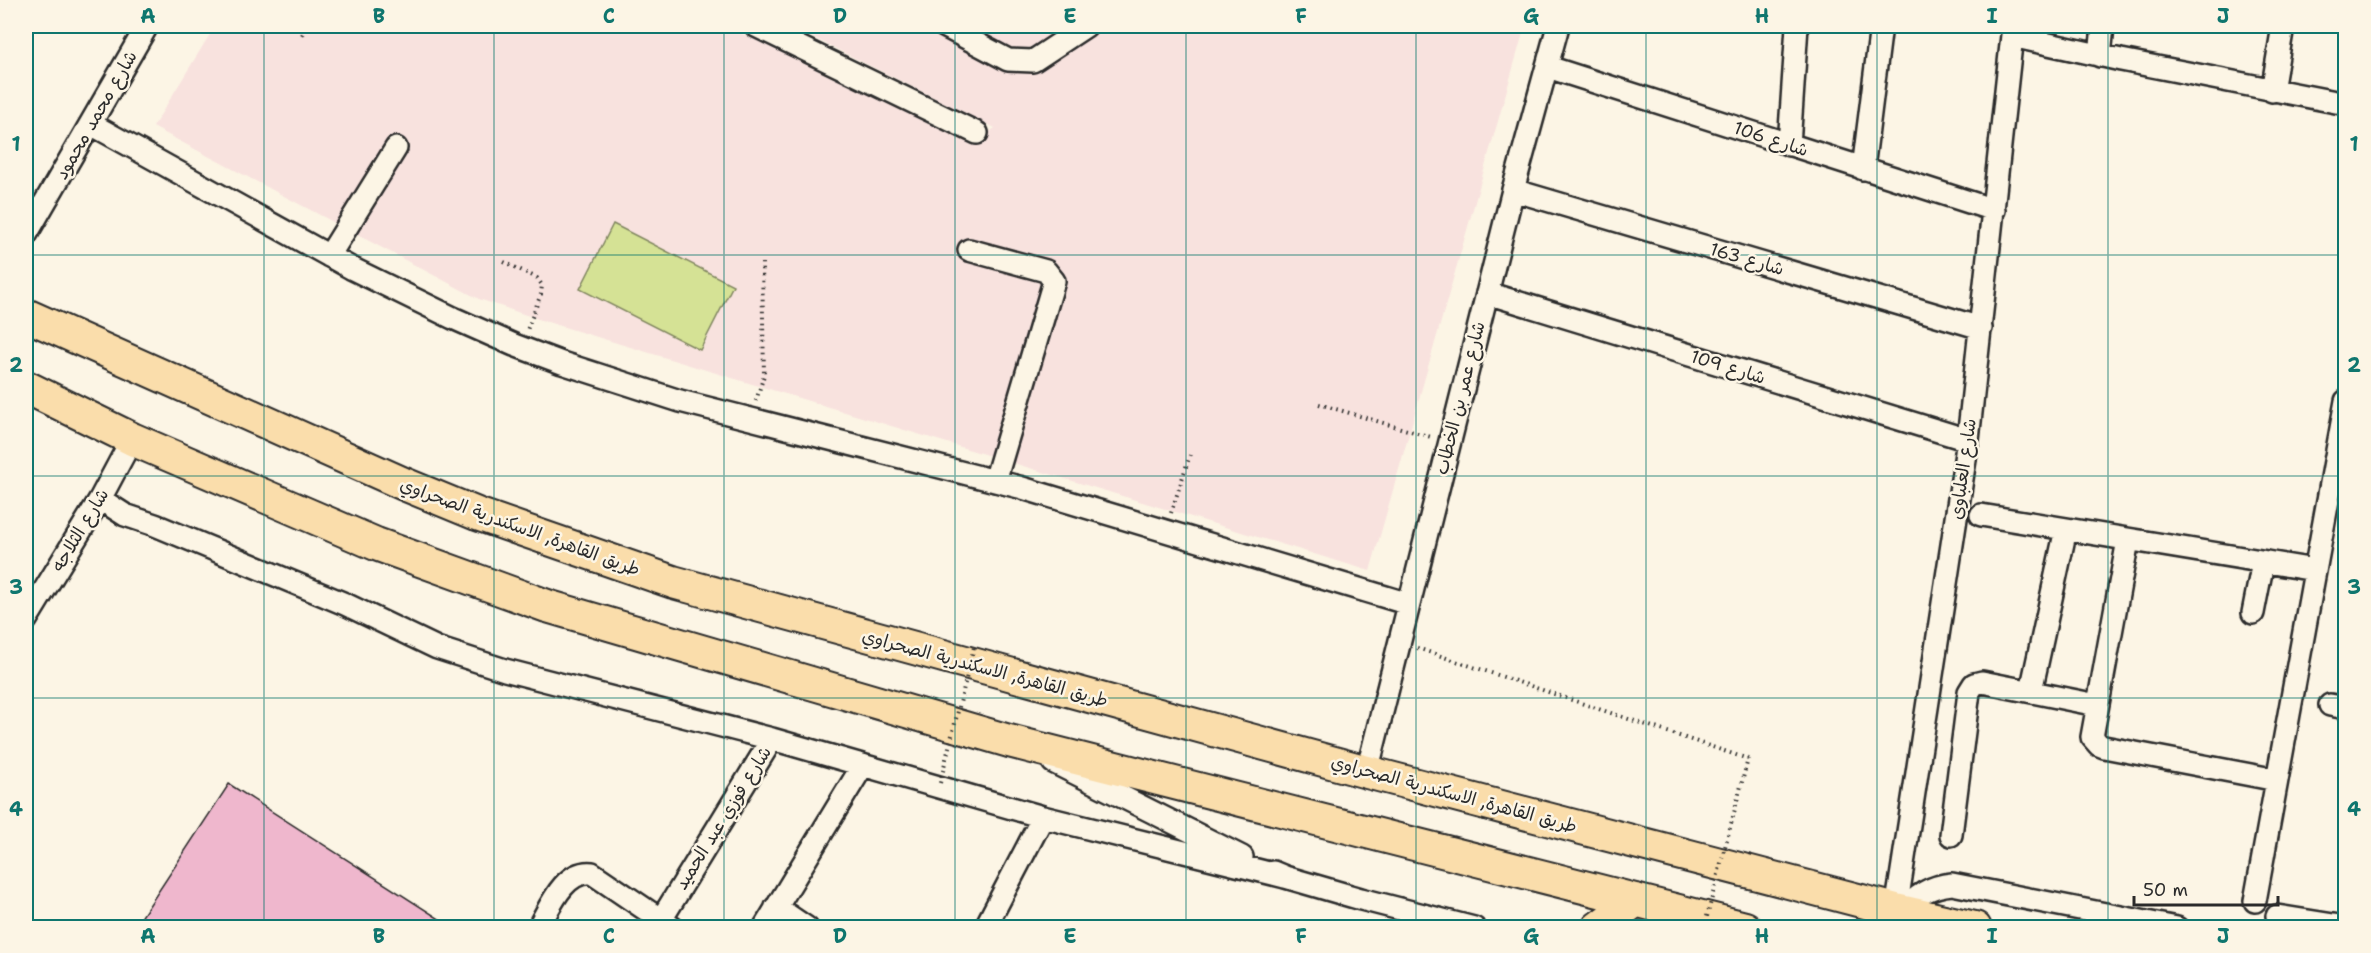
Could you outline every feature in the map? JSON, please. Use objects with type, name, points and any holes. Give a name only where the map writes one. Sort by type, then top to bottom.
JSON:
[{"type":"highway","name":"طريق القاهرة, الاسكندرية الصحراوي","points":[[26,315],[404,484],[630,569],[1366,772],[1900,911],[1975,927]]},
{"type":"highway","points":[[26,387],[132,439],[376,544],[547,606],[1009,741],[1745,927]]},
{"type":"highway","points":[[1598,927],[1636,900]]},
{"type":"street","name":"شارع محمد محمود","points":[[26,235],[147,26]]},
{"type":"street","points":[[756,26],[977,133]]},
{"type":"street","points":[[944,26],[1008,60],[1018,62],[1033,61],[1086,26]]},
{"type":"street","name":"شارع عمر بن الخطاب","points":[[1366,772],[1486,293],[1558,26]]},
{"type":"street","points":[[1789,145],[1797,26]]},
{"type":"street","points":[[1863,169],[1881,26]]},
{"type":"street","points":[[2100,56],[2103,26]]},
{"type":"street","points":[[2272,91],[2283,26]]},
{"type":"street","points":[[2012,31],[2100,56],[2346,104]]},
{"type":"street","name":"شارع العلباوى","points":[[1900,911],[1968,440],[2012,31]]},
{"type":"street","name":"شارع 106","points":[[1548,67],[1994,210]]},
{"type":"street","points":[[91,124],[329,256],[453,318],[520,348],[605,378],[995,481],[1409,604]]},
{"type":"street","points":[[329,256],[396,148]]},
{"type":"street","name":"شارع 163","points":[[1513,190],[1981,328]]},
{"type":"street","points":[[969,250],[1046,271],[1054,281],[995,481]]},
{"type":"street","name":"شارع 109","points":[[1486,293],[1968,440]]},
{"type":"street","points":[[2255,901],[2315,570],[2336,506],[2346,400]]},
{"type":"street","name":"شارع الثلاجه","points":[[26,620],[100,499],[132,439]]},
{"type":"street","points":[[100,499],[124,515],[155,525],[345,604],[437,648],[505,670],[772,738],[1043,817],[1474,927]]},
{"type":"street","points":[[1982,515],[2315,570]]},
{"type":"street","points":[[2031,692],[2066,529]]},
{"type":"street","points":[[2128,540],[2091,732],[2092,737],[2099,745],[2277,780]]},
{"type":"street","points":[[2253,613],[2264,562]]},
{"type":"street","points":[[1951,835],[1971,687],[1974,684],[1982,682],[2097,705]]},
{"type":"street","name":"شارع فوزي عبد الحميد","points":[[663,925],[772,738]]},
{"type":"street","points":[[1009,741],[1285,878]]},
{"type":"street","points":[[764,927],[863,765]]},
{"type":"street","points":[[985,927],[1043,817]]},
{"type":"street","points":[[538,927],[566,883],[583,872],[592,873],[663,925]]},
{"type":"street","points":[[1900,911],[1929,889],[1952,884],[2177,927]]},
{"type":"street","points":[[776,907],[807,927]]},
{"type":"street","points":[[2277,916],[2346,927]]},
{"type":"path","points":[[302,35],[307,26]]},
{"type":"path","points":[[504,262],[537,278],[542,285],[541,294],[520,348]]},
{"type":"path","points":[[750,418],[762,387],[764,375],[762,263]]},
{"type":"path","points":[[1319,404],[1449,442]]},
{"type":"path","points":[[1165,531],[1190,455]]},
{"type":"path","points":[[1399,642],[1748,759],[1704,927]]},
{"type":"path","points":[[940,783],[974,647]]},
{"type":"shaded area","points":[[215,26],[726,26],[974,143],[995,128],[790,26],[1525,26],[1370,571],[541,320],[479,299],[153,127]]},
{"type":"green space","points":[[613,224],[733,285],[700,350],[580,289]]},
{"type":"building","points":[[229,784],[452,927],[135,927]]}]
